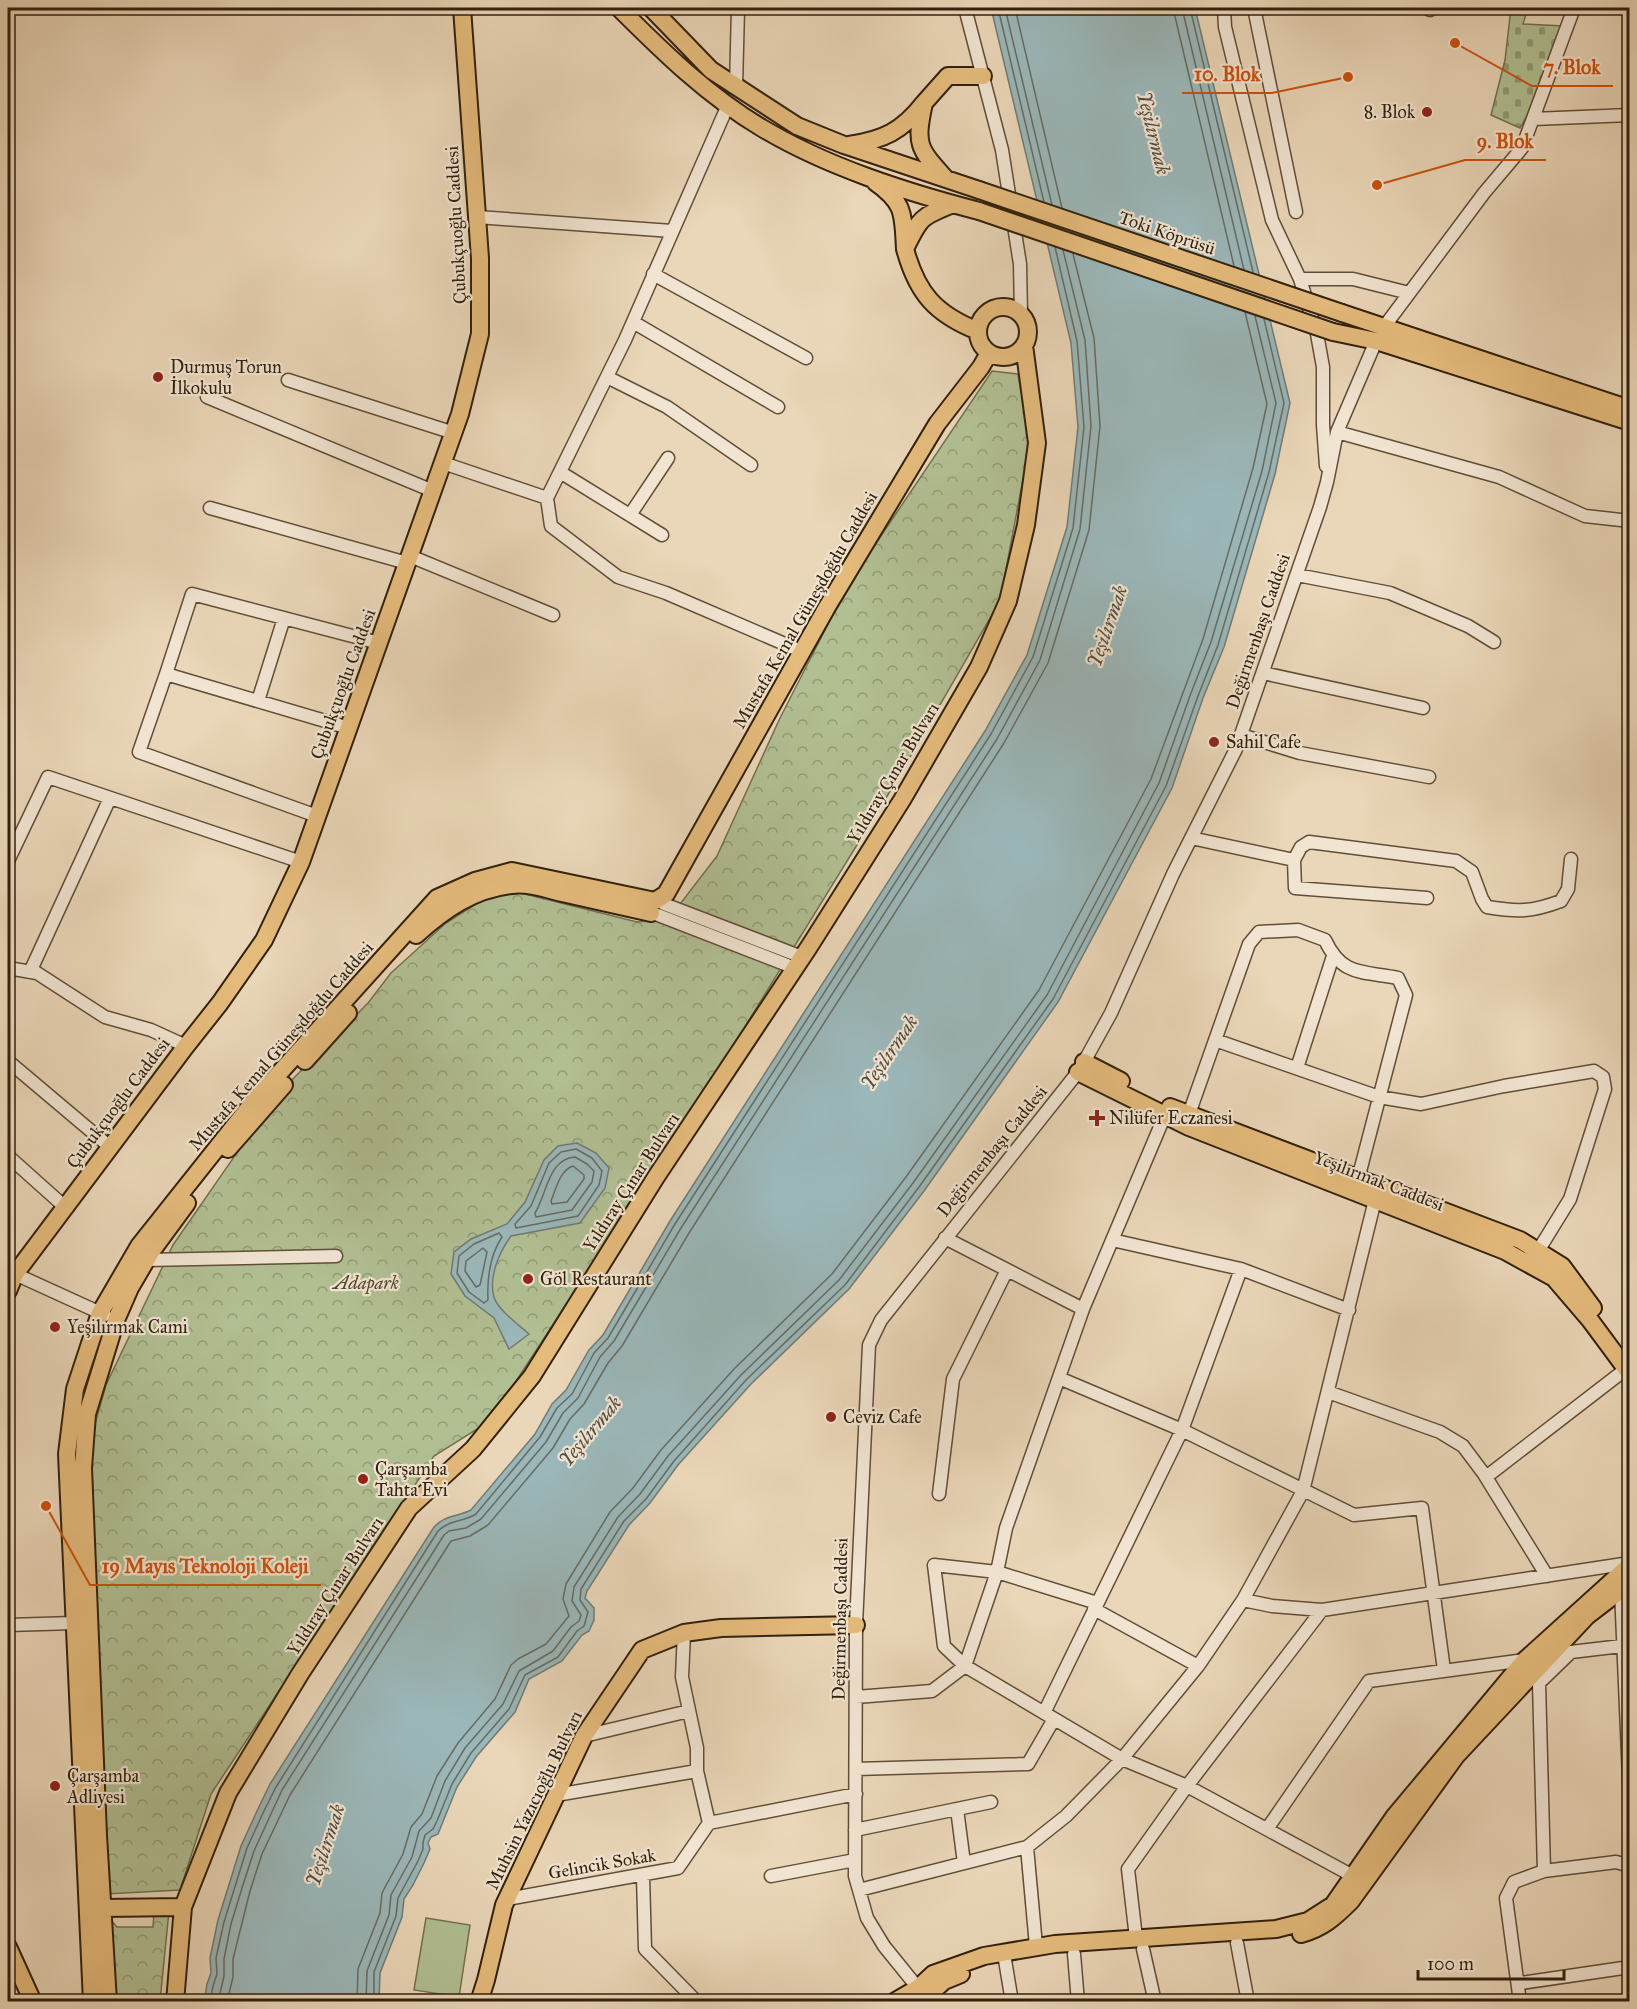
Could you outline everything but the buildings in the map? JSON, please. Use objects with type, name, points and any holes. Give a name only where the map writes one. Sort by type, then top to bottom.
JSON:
[{"type":"main road","name":"Çubukçuoğlu Caddesi","points":[[8,1291],[11,1274],[65,1207],[220,1003],[264,940],[301,862],[454,433],[480,334],[480,258],[462,8]]},
{"type":"main road","points":[[619,8],[660,49],[728,105],[762,128],[815,156],[1333,332],[1380,334],[1629,409]]},
{"type":"main road","name":"Toki Köprüsü","points":[[651,8],[711,70],[797,126],[844,145],[1342,313],[1380,334]]},
{"type":"main road","points":[[844,145],[872,142],[892,134],[913,118],[948,76],[982,75]]},
{"type":"main road","points":[[924,103],[918,138],[922,150],[947,180]]},
{"type":"main road","points":[[864,174],[888,191],[899,205],[903,215],[905,249],[914,277],[934,306],[953,321],[978,331]]},
{"type":"main road","points":[[905,249],[919,222],[931,213],[953,204]]},
{"type":"main road","points":[[1006,307],[1021,315],[1028,329],[1024,345],[1012,355],[996,356],[983,347],[978,331],[983,315],[990,310],[1006,307]]},
{"type":"main road","points":[[1380,334],[1629,423]]},
{"type":"main road","name":"Yıldıray Çınar Bulvarı","points":[[175,2001],[183,1907],[228,1793],[300,1674],[409,1508],[473,1449],[532,1376],[656,1177],[902,800],[973,678],[1008,601],[1026,525],[1037,443],[1024,345]]},
{"type":"main road","name":"Mustafa Kemal Güneşdoğdu Caddesi","points":[[659,905],[801,651],[937,424],[981,367],[989,353]]},
{"type":"main road","points":[[255,1109],[332,1033],[400,950],[443,911],[480,892],[513,884],[659,905]]},
{"type":"main road","name":"Yeşilırmak Caddesi","points":[[1081,1067],[1172,1108],[1520,1240],[1562,1266],[1628,1366]]},
{"type":"main road","name":"Yeşilırmak Caddesi","points":[[1081,1067],[1189,1127],[1505,1251],[1554,1278],[1628,1366]]},
{"type":"main road","name":"Mustafa Kemal Güneşdoğdu Caddesi","points":[[108,2001],[83,1468],[87,1414],[116,1320],[130,1288],[146,1260],[255,1109]]},
{"type":"main road","name":"Mustafa Kemal Güneşdoğdu Caddesi","points":[[92,2001],[67,1454],[75,1389],[100,1313],[139,1246],[255,1109]]},
{"type":"main road","points":[[894,2001],[922,1997],[944,1981],[990,1961],[1074,1954],[1140,1944],[1276,1929],[1308,1921],[1333,1905],[1394,1817],[1525,1660],[1629,1564]]},
{"type":"main road","points":[[922,1997],[933,1974],[984,1956],[1036,1946],[1237,1943],[1276,1940],[1311,1931],[1331,1921],[1351,1901],[1456,1756],[1587,1616],[1625,1587]]},
{"type":"main road","name":"Muhsin Yazıcıoğlu Bulvarı","points":[[479,2001],[507,1899],[584,1736],[642,1650],[684,1633],[721,1628],[856,1625]]},
{"type":"main road","points":[[102,1908],[183,1907]]},
{"type":"main road","points":[[8,1947],[33,2001]]},
{"type":"main road","name":"Muhsin Yazıcıoğlu Bulvarı","points":[[485,2001],[486,1980]]},
{"type":"street","points":[[736,87],[738,8]]},
{"type":"street","points":[[965,8],[1002,150],[1020,264],[1021,315]]},
{"type":"street","points":[[1224,8],[1225,27],[1272,220],[1300,279],[1317,334],[1323,367],[1323,425],[1327,482]]},
{"type":"street","points":[[1254,8],[1296,212]]},
{"type":"street","name":"Değirmenbaşı Caddesi","points":[[922,1997],[884,1946],[867,1918],[855,1876],[856,1625],[869,1345],[881,1320],[1081,1067],[1111,1013],[1173,874],[1236,749],[1327,482],[1337,432],[1380,334],[1484,193],[1522,148],[1574,8]]},
{"type":"street","points":[[728,105],[633,322],[547,498],[551,526],[618,577],[666,593],[801,651]]},
{"type":"street","points":[[1533,119],[1629,115]]},
{"type":"street","points":[[477,217],[672,231]]},
{"type":"street","points":[[653,274],[806,358]]},
{"type":"street","points":[[1300,279],[1353,279],[1409,293]]},
{"type":"street","points":[[633,322],[778,407]]},
{"type":"street","points":[[607,377],[668,407],[751,465]]},
{"type":"street","points":[[288,380],[454,433]]},
{"type":"street","points":[[207,397],[433,491]]},
{"type":"street","points":[[1337,432],[1499,477],[1585,516],[1629,521]]},
{"type":"street","points":[[630,515],[668,458]]},
{"type":"street","points":[[443,463],[547,498]]},
{"type":"street","points":[[560,472],[662,535]]},
{"type":"street","points":[[210,508],[409,560],[553,615]]},
{"type":"street","points":[[1297,575],[1390,593],[1468,626],[1494,642]]},
{"type":"street","points":[[317,816],[139,752],[192,594],[379,643]]},
{"type":"street","points":[[258,701],[284,618]]},
{"type":"street","points":[[1263,673],[1424,708]]},
{"type":"street","points":[[166,674],[348,728]]},
{"type":"street","points":[[1241,735],[1300,753],[1429,777]]},
{"type":"street","points":[[8,861],[48,777],[301,862]]},
{"type":"street","points":[[30,972],[110,798]]},
{"type":"street","points":[[1191,838],[1294,860]]},
{"type":"street","points":[[1427,898],[1295,888],[1294,860],[1301,847],[1309,842],[1456,861],[1472,872],[1487,906],[1513,911],[1538,909],[1562,901],[1568,889],[1571,859]]},
{"type":"street","points":[[659,905],[798,962]]},
{"type":"street","points":[[1189,1114],[1249,944],[1259,932],[1298,930],[1325,940],[1333,956],[1347,968],[1398,978],[1406,995],[1358,1179]]},
{"type":"street","points":[[1297,1068],[1333,956]]},
{"type":"street","points":[[8,968],[37,973],[105,1017],[151,1030],[186,1046]]},
{"type":"street","points":[[1215,1040],[1379,1097],[1421,1104],[1504,1086],[1594,1071],[1603,1077],[1605,1089],[1570,1199],[1538,1251]]},
{"type":"street","points":[[8,1061],[110,1147]]},
{"type":"street","points":[[856,1697],[932,1691],[965,1666],[997,1572],[1006,1528],[1083,1309],[1165,1115]]},
{"type":"street","points":[[8,1155],[65,1207]]},
{"type":"street","points":[[859,1890],[1027,1847],[1066,1816],[1122,1759],[1198,1665],[1243,1600],[1303,1491],[1376,1200]]},
{"type":"street","points":[[945,1238],[1083,1309]]},
{"type":"street","points":[[1112,1240],[1241,1269],[1349,1310]]},
{"type":"street","points":[[146,1260],[336,1256]]},
{"type":"street","points":[[856,1769],[1028,1764],[1096,1606],[1182,1430],[1241,1269]]},
{"type":"street","points":[[939,1494],[953,1379],[1007,1270]]},
{"type":"street","points":[[11,1274],[116,1320]]},
{"type":"street","points":[[1486,1478],[1628,1366]]},
{"type":"street","points":[[1059,1378],[1182,1430],[1354,1515],[1422,1508],[1444,1670]]},
{"type":"street","points":[[1328,1392],[1440,1432],[1463,1446],[1486,1478],[1547,1576]]},
{"type":"street","points":[[1243,1600],[1272,1606],[1322,1610],[1629,1564]]},
{"type":"street","points":[[1198,1665],[1096,1606],[997,1572],[934,1565],[944,1646],[965,1666],[1122,1759],[1187,1786],[1353,1876]]},
{"type":"street","points":[[1625,1587],[1629,1802]]},
{"type":"street","points":[[1155,2001],[1140,1944],[1128,1869],[1187,1786],[1322,1610]]},
{"type":"street","points":[[8,1625],[74,1623]]},
{"type":"street","points":[[684,1633],[682,1677],[697,1748],[697,1771],[709,1823],[856,1794]]},
{"type":"street","points":[[1544,1871],[1539,1683],[1571,1652],[1626,1646]]},
{"type":"street","points":[[1267,1829],[1369,1682],[1525,1660]]},
{"type":"street","points":[[584,1736],[689,1711]]},
{"type":"street","points":[[556,1795],[697,1771]]},
{"type":"street","points":[[855,1830],[991,1802]]},
{"type":"street","points":[[957,1809],[964,1863]]},
{"type":"street","name":"Gelincik Sokak","points":[[507,1899],[678,1868],[709,1823]]},
{"type":"street","points":[[1027,1847],[1036,1946]]},
{"type":"street","points":[[771,1876],[855,1860]]},
{"type":"street","points":[[1520,2001],[1506,1898],[1514,1882],[1544,1871],[1616,1862],[1629,1866]]},
{"type":"street","points":[[643,1876],[645,1948],[697,2001]]},
{"type":"street","points":[[1237,1943],[1248,2001]]},
{"type":"street","points":[[1074,1954],[1078,2001]]},
{"type":"street","points":[[1005,1960],[1011,2001]]},
{"type":"street","points":[[1521,1983],[1629,1967]]},
{"type":"green space","points":[[1511,8],[1528,8],[1523,24],[1563,26],[1533,113],[1529,112],[1520,128],[1491,115],[1505,60]]},
{"type":"green space","name":"Adapark","points":[[992,371],[1018,374],[1030,442],[1000,601],[889,793],[704,1093],[490,1421],[434,1456],[211,1794],[180,1890],[105,1894],[91,1438],[106,1385],[173,1245],[277,1095],[368,1003],[391,973],[446,923],[482,900],[517,892],[637,922],[655,920],[674,912],[717,856],[780,718],[848,585]]},
{"type":"green space","points":[[169,1911],[160,2001],[111,2001],[110,1919],[117,1927],[153,1927],[154,1912]]},
{"type":"green space","points":[[426,1918],[470,1925],[459,1997],[414,1990]]},
{"type":"water","name":"Yeşilırmak","points":[[991,8],[1195,8],[1290,403],[1275,474],[1224,647],[1203,698],[1172,788],[1058,1002],[924,1191],[849,1289],[751,1384],[678,1465],[650,1503],[629,1525],[587,1591],[585,1598],[594,1608],[594,1620],[589,1631],[582,1635],[562,1661],[529,1679],[515,1712],[476,1757],[457,1787],[438,1834],[431,1837],[428,1843],[430,1849],[424,1863],[404,1899],[402,1917],[380,1973],[379,2001],[204,2002],[211,1973],[210,1958],[218,1920],[241,1846],[270,1784],[434,1527],[447,1518],[471,1510],[535,1434],[552,1404],[566,1390],[589,1350],[603,1335],[670,1221],[985,731],[1027,655],[1067,527],[1078,427],[1071,343]]},
{"type":"water","points":[[577,1143],[596,1153],[609,1168],[605,1188],[580,1223],[511,1236],[507,1242],[494,1273],[494,1297],[504,1312],[529,1334],[509,1349],[494,1318],[465,1296],[451,1274],[454,1252],[471,1239],[507,1224],[525,1202],[544,1160],[558,1146]]},
{"type":"place","name":"7. Blok","points":[[1455,43]]},
{"type":"place","name":"10. Blok","points":[[1348,77]]},
{"type":"place","name":"8. Blok","points":[[1427,112]]},
{"type":"place","name":"9. Blok","points":[[1377,185]]},
{"type":"place","name":"Durmuş Torun İlkokulu","points":[[158,377]]},
{"type":"place","name":"Sahil Cafe","points":[[1214,742]]},
{"type":"place","name":"Nilüfer Eczanesi","points":[[1097,1118]]},
{"type":"place","name":"Göl Restaurant","points":[[528,1279]]},
{"type":"place","name":"Yeşilırmak Cami","points":[[55,1327]]},
{"type":"place","name":"Ceviz Cafe","points":[[831,1417]]},
{"type":"place","name":"Çarşamba Tahta Evi","points":[[363,1479]]},
{"type":"place","name":"19 Mayıs Teknoloji Koleji","points":[[46,1506]]},
{"type":"place","name":"Çarşamba Adliyesi","points":[[55,1786]]}]
